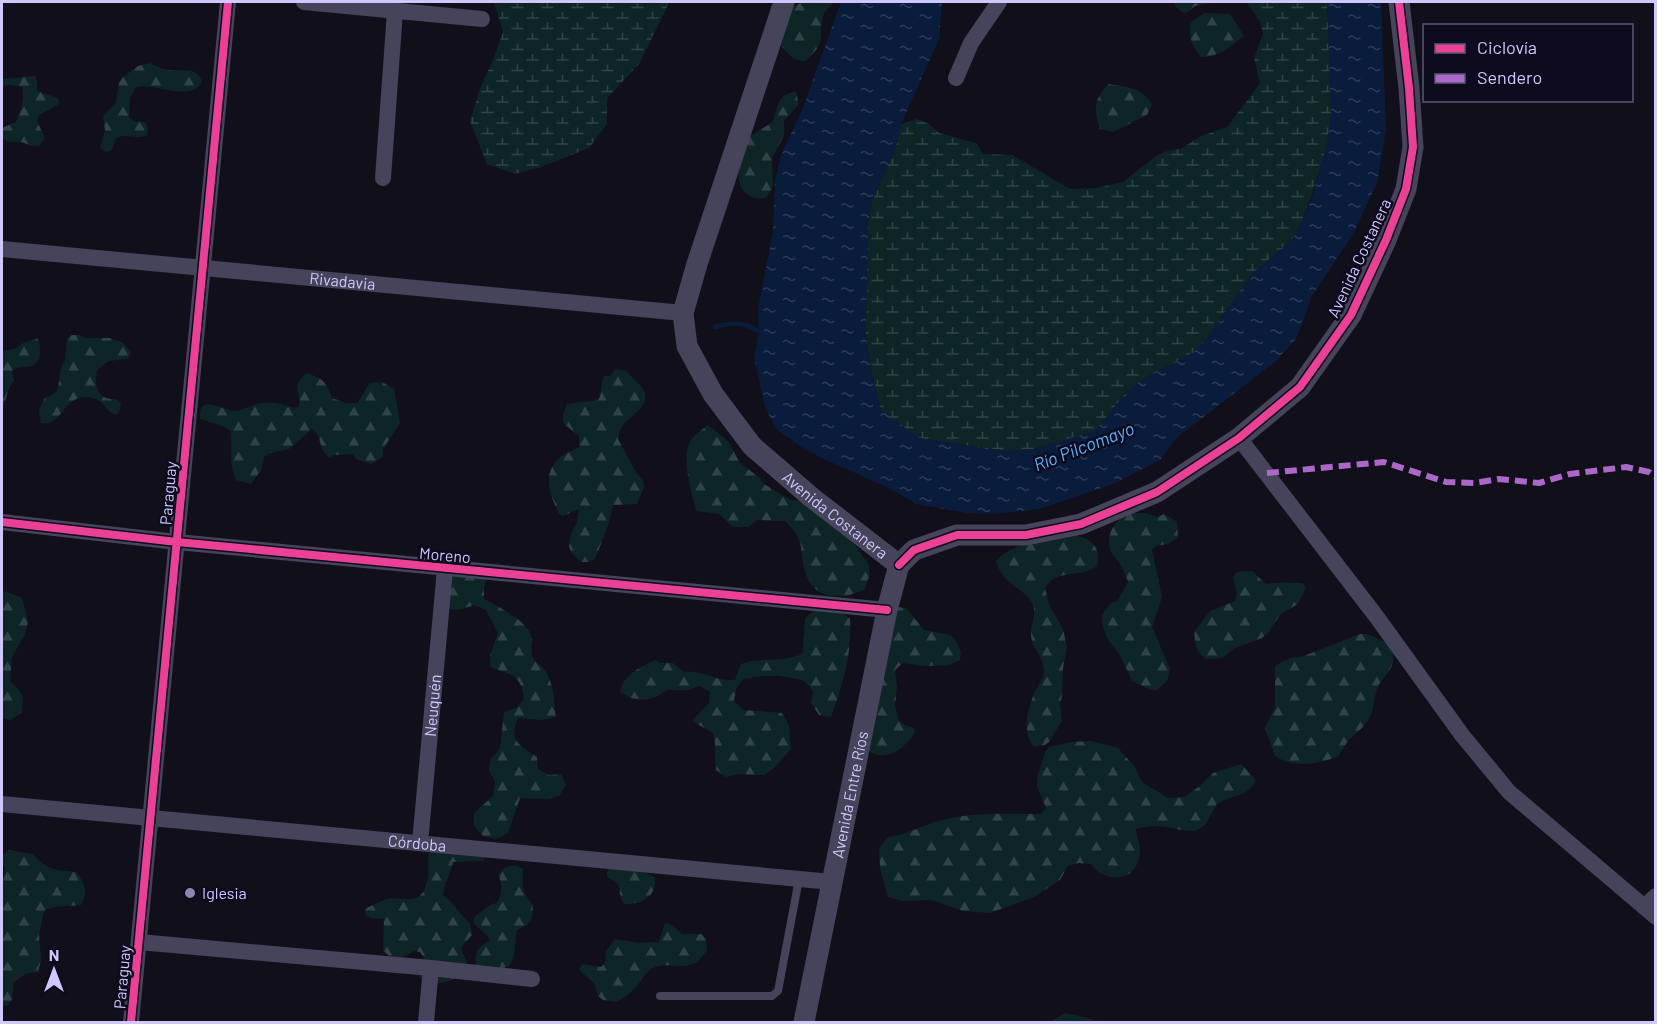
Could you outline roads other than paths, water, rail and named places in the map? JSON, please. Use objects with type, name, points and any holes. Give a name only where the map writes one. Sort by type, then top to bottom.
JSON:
[{"type":"street","name":"Paraguay","points":[[131,1023],[228,2]]},
{"type":"street","points":[[304,2],[482,19]]},
{"type":"street","name":"Avenida Costanera","points":[[784,2],[697,264],[683,314],[687,346],[713,394],[752,446],[811,497],[899,565],[914,550],[957,535],[1026,535],[1081,524],[1157,492],[1239,438],[1300,387],[1352,315],[1406,189],[1413,147],[1399,2]]},
{"type":"street","points":[[956,78],[971,44],[999,2]]},
{"type":"street","points":[[383,178],[395,10]]},
{"type":"street","name":"Rivadavia","points":[[2,249],[683,314]]},
{"type":"street","points":[[1239,438],[1376,616],[1462,735],[1509,792],[1652,907]]},
{"type":"street","name":"Moreno","points":[[2,522],[177,542],[887,610]]},
{"type":"street","name":"Avenida Entre Ríos","points":[[804,1023],[887,610],[899,565]]},
{"type":"street","name":"Neuquén","points":[[420,843],[445,568]]},
{"type":"street","name":"Córdoba","points":[[2,804],[832,882]]},
{"type":"street","points":[[139,942],[532,979]]},
{"type":"street","points":[[426,1023],[431,968]]},
{"type":"lane","points":[[660,996],[772,996],[778,991],[799,879]]},
{"type":"water","name":"Río Pilcomayo","points":[[841,2],[942,2],[939,39],[901,124],[895,150],[873,199],[868,223],[866,336],[869,360],[881,410],[919,438],[1007,451],[1034,449],[1095,431],[1135,385],[1194,352],[1204,342],[1251,275],[1293,238],[1313,194],[1327,145],[1331,114],[1327,2],[1381,2],[1386,129],[1377,183],[1353,234],[1312,296],[1296,339],[1276,361],[1175,439],[1160,460],[1113,484],[1039,509],[991,514],[968,513],[916,504],[895,491],[822,458],[776,429],[765,407],[754,358],[759,333],[758,309],[773,232],[775,181],[781,155],[803,108]]},
{"type":"waterway","points":[[715,327],[742,324],[764,333]]},
{"type":"place","name":"Iglesia","points":[[190,893]]}]
